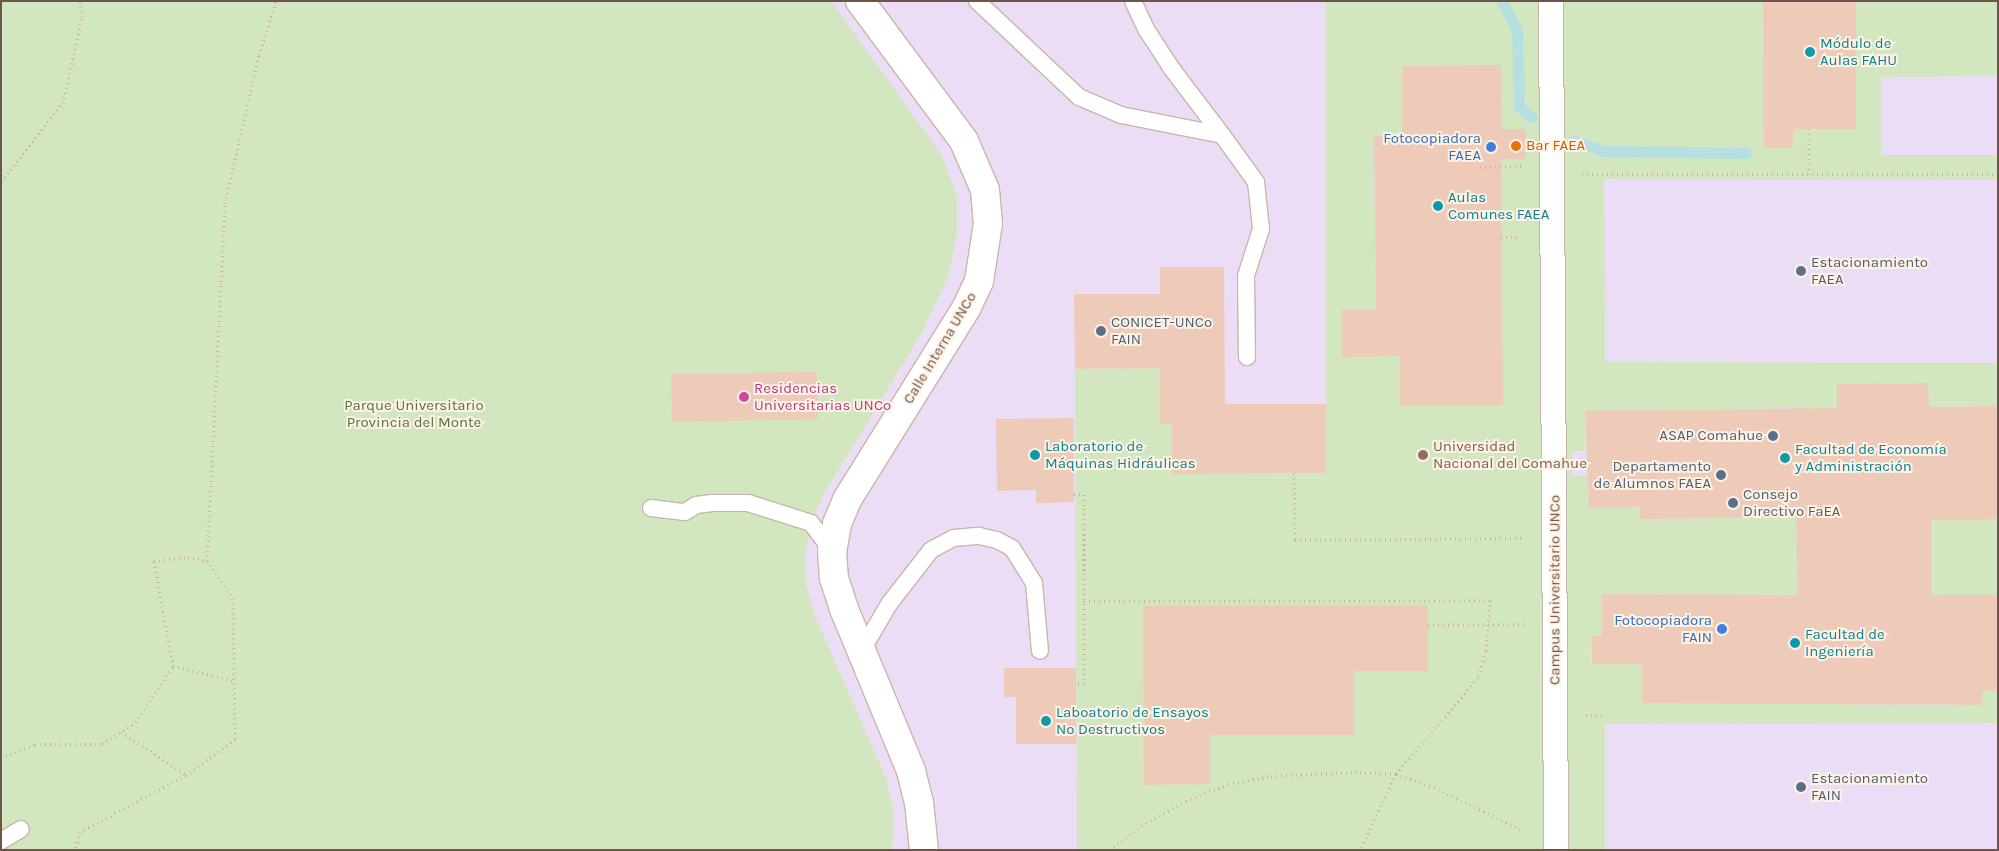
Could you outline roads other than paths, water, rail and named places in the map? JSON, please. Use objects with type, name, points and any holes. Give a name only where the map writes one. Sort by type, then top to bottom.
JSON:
[{"type":"street","name":"Calle Interna UNCo","points":[[860,1],[964,141],[985,190],[988,223],[979,281],[967,307],[847,500],[837,524],[832,551],[834,578],[844,609],[911,771],[919,802],[924,850]]},
{"type":"street","name":"Campus Universitario UNCo","points":[[1551,1],[1556,848]]},
{"type":"lane","points":[[977,1],[985,12],[1079,96],[1121,115],[1222,135]]},
{"type":"lane","points":[[1133,1],[1146,29],[1172,70],[1256,182],[1261,229],[1246,276],[1247,356]]},
{"type":"lane","points":[[651,508],[684,512],[696,505],[712,502],[748,503],[811,523],[832,551]]},
{"type":"lane","points":[[862,652],[889,604],[931,550],[954,538],[979,536],[997,540],[1012,548],[1034,583],[1040,651]]},
{"type":"lane","points":[[1,841],[21,829]]},
{"type":"waterway","points":[[1502,1],[1517,30],[1519,107],[1532,117]]},
{"type":"waterway","points":[[1576,141],[1603,151],[1746,153]]},
{"type":"place","name":"Módulo de Aulas FAHU","points":[[1810,52]]},
{"type":"place","name":"Bar FAEA","points":[[1516,146]]},
{"type":"place","name":"Fotocopiadora FAEA","points":[[1491,147]]},
{"type":"place","name":"Aulas Comunes FAEA","points":[[1438,206]]},
{"type":"place","name":"Estacionamiento FAEA","points":[[1801,271]]},
{"type":"place","name":"CONICET-UNCo FAIN","points":[[1101,331]]},
{"type":"place","name":"Residencias Universitarias UNCo","points":[[744,397]]},
{"type":"place","name":"ASAP Comahue","points":[[1773,436]]},
{"type":"place","name":"Laboratorio de Máquinas Hidráulicas","points":[[1035,455]]},
{"type":"place","name":"Universidad Nacional del Comahue","points":[[1423,455]]},
{"type":"place","name":"Facultad de Economía y Administración","points":[[1785,458]]},
{"type":"place","name":"Departamento de Alumnos FAEA","points":[[1721,475]]},
{"type":"place","name":"Consejo Directivo FaEA","points":[[1733,503]]},
{"type":"place","name":"Fotocopiadora FAIN","points":[[1722,629]]},
{"type":"place","name":"Facultad de Ingeniería","points":[[1795,643]]},
{"type":"place","name":"Laboatorio de Ensayos No Destructivos","points":[[1046,721]]},
{"type":"place","name":"Estacionamiento FAIN","points":[[1801,787]]},
{"type":"park label","name":"Parque Universitario Provincia del Monte","points":[[414,414]]}]
